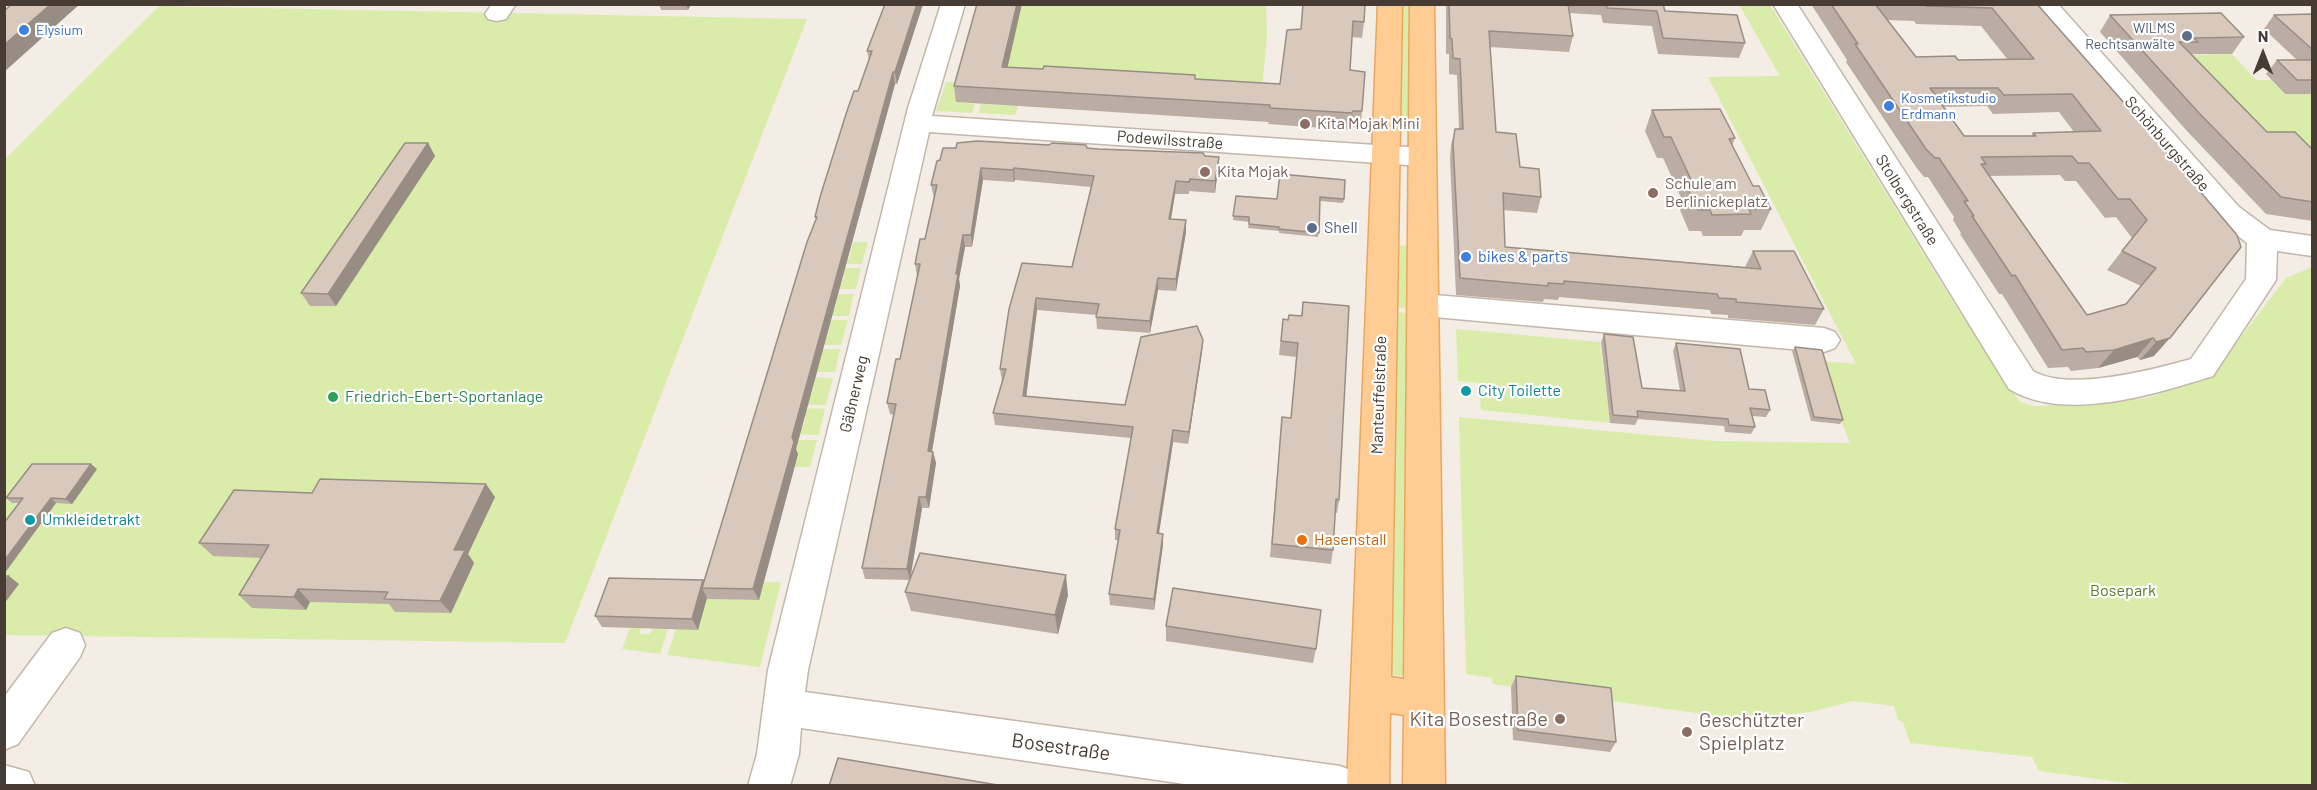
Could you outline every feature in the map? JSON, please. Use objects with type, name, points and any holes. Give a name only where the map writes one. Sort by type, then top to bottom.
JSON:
[{"type":"main road","name":"Manteuffelstraße","points":[[1368,786],[1390,4]]},
{"type":"main road","points":[[1422,4],[1424,786]]},
{"type":"main road","points":[[1370,693],[1424,699]]},
{"type":"street","name":"Gäßnerweg","points":[[769,786],[778,754],[788,670],[918,123],[952,4]]},
{"type":"street","name":"Stolbergstraße","points":[[1785,4],[2021,380],[2036,389],[2057,392],[2130,388],[2202,368],[2261,280],[2262,239]]},
{"type":"street","name":"Schönburgstraße","points":[[2044,4],[2229,214],[2262,239],[2313,246]]},
{"type":"street","name":"Podewilsstraße","points":[[918,123],[1422,157]]},
{"type":"street","points":[[1423,305],[1824,340]]},
{"type":"street","points":[[4,731],[66,645]]},
{"type":"street","name":"Bosestraße","points":[[783,707],[1340,786]]},
{"type":"street","points":[[4,785],[11,785]]},
{"type":"green space","points":[[1016,5],[1266,5],[1267,36],[1261,99],[995,78]]},
{"type":"green space","points":[[1401,5],[1411,5],[1409,132],[1399,131]]},
{"type":"green space","name":"Bosepark","points":[[1739,5],[1770,5],[1962,316],[2019,401],[2033,406],[2146,398],[2209,378],[2286,278],[2312,267],[2312,785],[2148,786],[2039,771],[2032,757],[1910,743],[1903,722],[1898,720],[1894,706],[1853,701],[1811,712],[1738,719],[1493,684],[1492,678],[1466,674],[1459,417],[1714,441],[1850,443],[1837,411],[1822,361],[1856,364],[1708,77],[1780,76]]},
{"type":"green space","name":"Friedrich-Ebert-Sportanlage","points":[[159,6],[807,19],[565,643],[5,635],[5,159]]},
{"type":"green space","points":[[2232,54],[2256,80],[2271,80],[2285,94],[2312,94],[2312,175],[2182,55]]},
{"type":"green space","points":[[946,82],[962,82],[957,102],[975,104],[972,113],[936,111]]},
{"type":"green space","points":[[981,104],[1018,106],[1015,115],[978,113]]},
{"type":"green space","points":[[853,242],[868,242],[862,264],[841,264],[842,259],[849,259]]},
{"type":"green space","points":[[1397,245],[1409,246],[1408,309],[1395,307]]},
{"type":"green space","points":[[840,268],[861,268],[856,289],[834,289],[836,283],[842,283],[844,276],[838,275]]},
{"type":"green space","points":[[833,294],[854,294],[849,316],[827,316],[828,310],[834,310],[836,305]]},
{"type":"green space","points":[[1395,312],[1408,313],[1404,674],[1402,676],[1390,674]]},
{"type":"green space","points":[[826,320],[848,320],[841,345],[819,345],[821,337],[827,337],[829,329]]},
{"type":"green space","points":[[1456,329],[1600,342],[1610,423],[1481,410],[1479,383],[1458,381]]},
{"type":"green space","points":[[818,349],[840,349],[835,372],[812,372],[813,367],[819,366],[821,357],[816,357]]},
{"type":"green space","points":[[810,377],[833,378],[826,405],[803,405],[806,396],[811,395],[814,387]]},
{"type":"green space","points":[[802,408],[825,409],[819,435],[795,434],[797,427],[803,427],[806,417],[800,417]]},
{"type":"green space","points":[[794,440],[817,440],[810,467],[794,467],[798,450],[791,449]]},
{"type":"green space","points":[[764,582],[781,582],[760,667],[667,655],[676,629],[707,599],[758,600]]},
{"type":"green space","points":[[630,628],[641,628],[639,634],[650,634],[652,629],[668,629],[660,654],[622,649]]},
{"type":"building","points":[[12,4],[51,4],[4,45],[4,11]]},
{"type":"building","points":[[885,4],[917,4],[895,72],[893,72],[792,437],[794,442],[753,589],[702,588],[807,242],[817,217],[815,217],[820,197],[846,114],[854,91],[858,91],[872,51],[867,51]]},
{"type":"building","points":[[977,4],[1017,4],[1002,67],[1043,69],[1044,66],[1195,75],[1195,79],[1280,84],[1287,30],[1301,29],[1303,4],[1365,4],[1364,22],[1353,21],[1350,70],[1365,72],[1362,111],[1352,113],[1270,108],[1270,105],[954,86]]},
{"type":"building","points":[[1449,4],[1568,4],[1573,36],[1489,31],[1496,132],[1516,134],[1520,167],[1539,169],[1541,197],[1503,193],[1505,247],[1761,269],[1753,251],[1794,251],[1824,309],[1736,302],[1736,299],[1719,298],[1717,294],[1564,281],[1564,284],[1548,283],[1548,286],[1460,278],[1453,143],[1455,129],[1463,129],[1460,59],[1453,58]]},
{"type":"building","points":[[1607,4],[1663,4],[1665,11],[1737,15],[1745,43],[1663,38],[1657,11],[1607,8]]},
{"type":"building","points":[[1831,4],[1875,4],[1916,57],[1955,56],[1958,60],[2034,59],[1992,8],[1926,6],[1925,4],[2037,4],[2200,189],[2198,189],[2237,235],[2241,247],[2170,338],[2156,342],[2153,338],[2114,350],[2086,352],[2083,348],[2062,350],[2015,275],[2012,276],[1972,216],[1974,216],[1964,201],[1968,201],[1939,158],[1935,158],[1926,149],[1855,44],[1858,44]],"holes":[[[1930,88],[1998,88],[2004,95],[2072,94],[2101,131],[2033,133],[2036,136],[1964,136]],[[2072,156],[2078,163],[2089,163],[2118,199],[2130,199],[2147,220],[2122,251],[2156,268],[2126,304],[2087,315],[1981,164],[1986,164],[1981,157]]]},
{"type":"building","points":[[2221,13],[2244,37],[2194,38],[2198,42],[2179,42],[2267,132],[2295,132],[2313,150],[2313,202],[2281,197],[2199,113],[2110,15]]},
{"type":"building","points":[[2313,14],[2313,50],[2274,15]]},
{"type":"building","points":[[2277,60],[2313,60],[2313,80],[2297,80]]},
{"type":"building","points":[[1720,109],[1735,138],[1729,139],[1753,186],[1759,186],[1771,209],[1749,209],[1751,214],[1712,215],[1710,210],[1698,210],[1688,189],[1695,188],[1671,137],[1664,137],[1652,110]]},
{"type":"building","points":[[977,141],[1086,145],[1087,148],[1098,149],[1203,153],[1205,156],[1219,157],[1215,181],[1190,179],[1189,182],[1176,181],[1169,219],[1186,220],[1176,279],[1158,278],[1150,321],[1096,317],[1099,304],[1036,298],[1023,396],[1125,405],[1141,337],[1197,326],[1203,340],[1189,432],[1173,430],[1157,533],[1163,534],[1154,599],[1109,594],[1120,530],[1115,529],[1133,427],[993,413],[1006,369],[1000,369],[1009,309],[1022,263],[1072,267],[1094,176],[1014,168],[1013,170],[981,168],[971,235],[963,235],[956,274],[958,274],[928,451],[933,452],[926,497],[919,497],[907,569],[862,568],[896,404],[887,403],[896,359],[900,359],[920,264],[915,264],[920,239],[925,239],[937,185],[931,185],[937,161],[940,160],[943,148],[956,148],[957,143]]},
{"type":"building","points":[[405,143],[428,143],[328,294],[301,293]]},
{"type":"building","points":[[1280,174],[1345,180],[1344,199],[1320,197],[1319,233],[1249,224],[1249,217],[1233,216],[1236,196],[1277,199]]},
{"type":"building","points":[[1303,302],[1349,306],[1339,500],[1336,499],[1333,550],[1272,544],[1282,417],[1291,418],[1298,343],[1281,341],[1283,319],[1288,320],[1289,315],[1302,316]]},
{"type":"building","points":[[1604,334],[1633,337],[1642,388],[1685,391],[1676,343],[1740,349],[1749,389],[1765,390],[1770,410],[1750,408],[1755,427],[1729,425],[1728,419],[1637,411],[1638,417],[1613,415]]},
{"type":"building","points":[[1795,347],[1822,350],[1843,420],[1814,417]]},
{"type":"building","name":"Umkleidetrakt","points":[[32,464],[91,464],[66,499],[51,498],[4,561],[4,523],[23,498],[6,498]]},
{"type":"building","points":[[320,479],[486,484],[454,550],[465,550],[440,601],[384,599],[388,592],[298,589],[294,597],[239,595],[269,545],[199,543],[234,490],[312,493]]},
{"type":"building","points":[[920,553],[1066,575],[1055,615],[905,592]]},
{"type":"building","points":[[609,578],[703,580],[692,619],[595,616]]},
{"type":"building","points":[[1173,588],[1321,610],[1316,649],[1166,626]]},
{"type":"building","name":"Kita Bosestraße","points":[[1516,676],[1611,688],[1616,742],[1518,730]]},
{"type":"building","points":[[838,758],[974,781],[1003,786],[829,786]]},
{"type":"place","name":"Elysium","points":[[24,30]]},
{"type":"place","name":"WILMS Rechtsanwälte","points":[[2187,36]]},
{"type":"place","name":"Kosmetikstudio Erdmann","points":[[1889,106]]},
{"type":"place","name":"Kita Mojak Mini","points":[[1305,124]]},
{"type":"place","name":"Kita Mojak","points":[[1205,172]]},
{"type":"place","name":"Schule am Berlinickeplatz","points":[[1653,193]]},
{"type":"place","name":"Shell","points":[[1312,228]]},
{"type":"place","name":"bikes & parts","points":[[1466,257]]},
{"type":"place","name":"City Toilette","points":[[1466,391]]},
{"type":"place","name":"Friedrich-Ebert-Sportanlage","points":[[333,397]]},
{"type":"place","name":"Umkleidetrakt","points":[[30,520]]},
{"type":"place","name":"Hasenstall","points":[[1302,540]]},
{"type":"place","name":"Kita Bosestraße","points":[[1560,719]]},
{"type":"place","name":"Geschützter Spielplatz","points":[[1687,732]]}]
